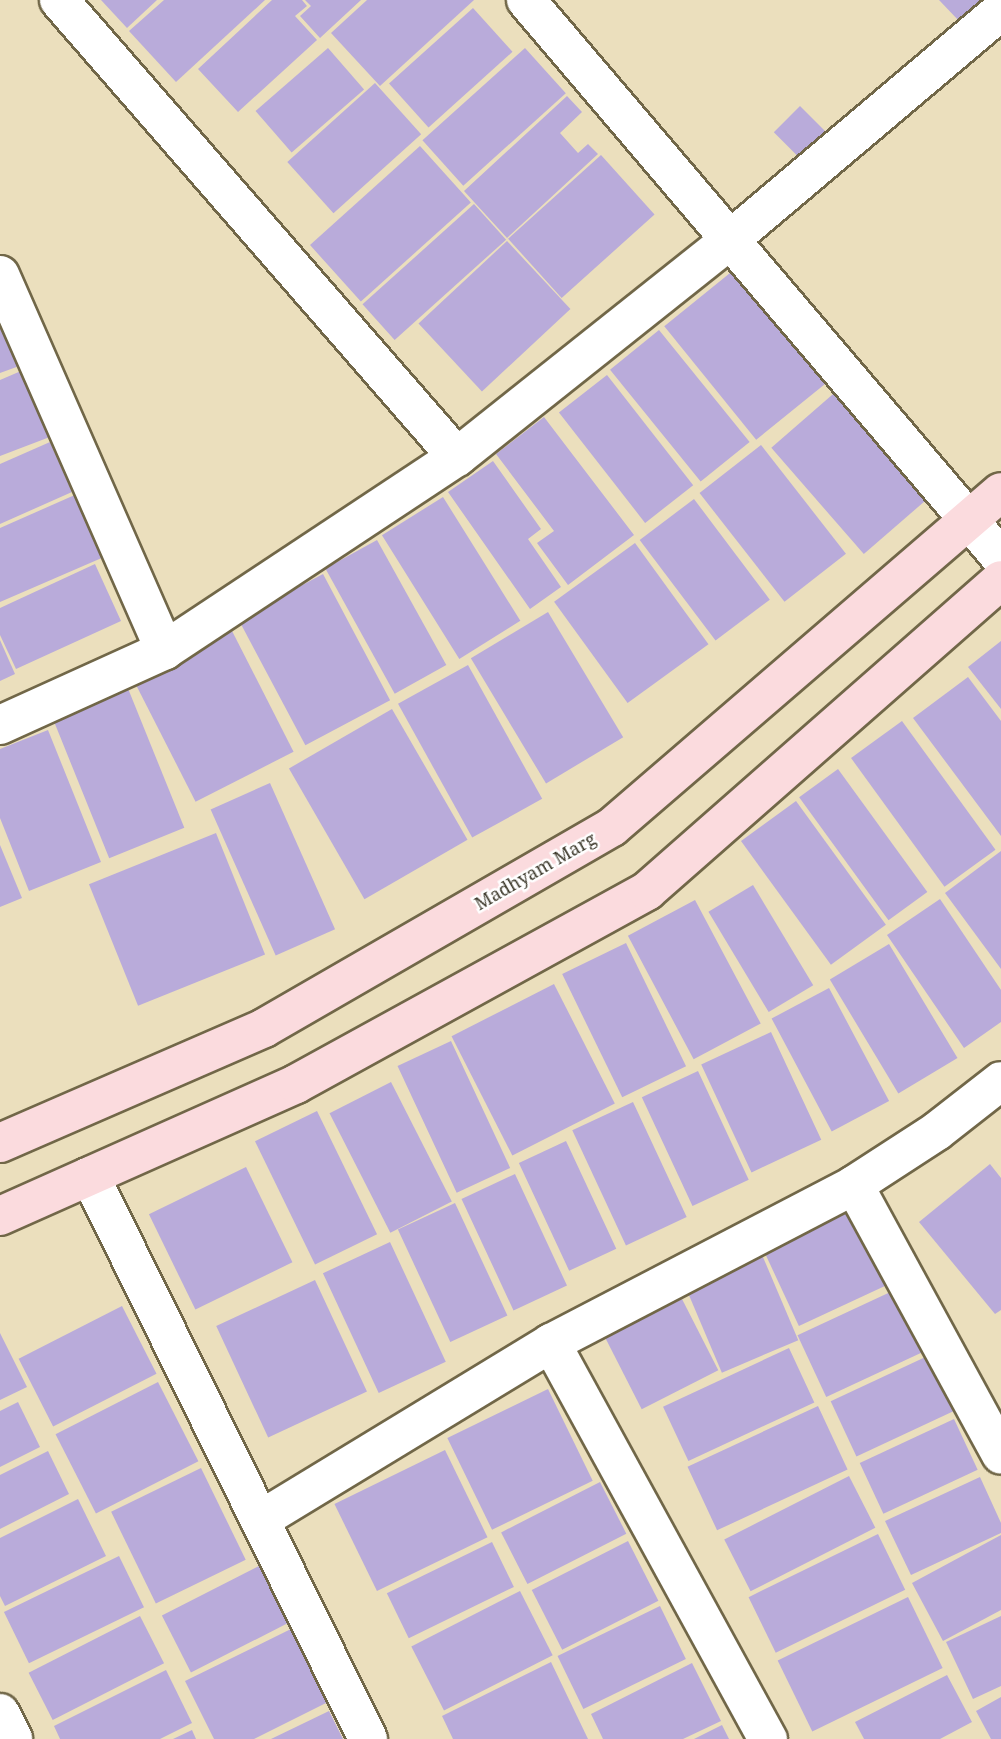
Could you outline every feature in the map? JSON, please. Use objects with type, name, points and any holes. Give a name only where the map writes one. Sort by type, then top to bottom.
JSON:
[{"type":"street","points":[[59,0],[457,457]]},
{"type":"street","points":[[526,0],[1001,558]]},
{"type":"street","points":[[0,725],[165,650],[457,457],[732,239],[1001,11]]},
{"type":"street","points":[[0,275],[165,650]]},
{"type":"street","name":"Madhyam Marg","points":[[0,1143],[264,1028],[612,827],[1001,492]]},
{"type":"street","points":[[0,1216],[296,1084],[647,891],[1001,580]]},
{"type":"street","points":[[260,1520],[551,1343],[854,1185],[937,1131],[1001,1081]]},
{"type":"street","points":[[90,1176],[368,1739]]},
{"type":"street","points":[[854,1185],[1001,1455]]},
{"type":"street","points":[[551,1343],[768,1739]]},
{"type":"street","points":[[0,1713],[13,1739]]},
{"type":"building","points":[[101,0],[157,0],[127,28]]},
{"type":"building","points":[[164,0],[265,0],[176,82],[129,31]]},
{"type":"building","points":[[272,0],[302,0],[307,6],[295,16],[317,40],[238,112],[198,69]]},
{"type":"building","points":[[305,0],[361,0],[320,38],[300,16],[311,6]]},
{"type":"building","points":[[367,0],[474,0],[380,86],[331,33]]},
{"type":"building","points":[[939,0],[982,0],[960,22]]},
{"type":"building","points":[[473,8],[512,52],[429,127],[389,84]]},
{"type":"building","points":[[328,48],[364,90],[292,152],[256,111]]},
{"type":"building","points":[[525,48],[566,93],[463,186],[422,140]]},
{"type":"building","points":[[375,83],[421,134],[333,213],[287,162]]},
{"type":"building","points":[[567,96],[582,112],[560,133],[578,153],[588,144],[598,154],[507,238],[464,191]]},
{"type":"building","points":[[800,106],[829,135],[803,161],[774,132]]},
{"type":"building","points":[[420,146],[471,202],[361,302],[310,245]]},
{"type":"building","points":[[601,155],[655,214],[562,298],[508,239]]},
{"type":"building","points":[[474,204],[506,240],[395,340],[363,304]]},
{"type":"building","points":[[507,241],[570,309],[482,392],[419,324]]},
{"type":"building","points":[[735,269],[827,382],[756,440],[664,326]]},
{"type":"building","points":[[7,326],[22,365],[0,373],[0,329]]},
{"type":"building","points":[[659,330],[750,442],[701,482],[610,370]]},
{"type":"building","points":[[28,368],[55,435],[0,456],[0,380]]},
{"type":"building","points":[[607,375],[693,485],[645,523],[559,413]]},
{"type":"building","points":[[840,388],[933,494],[864,554],[771,448]]},
{"type":"building","points":[[544,417],[634,535],[568,585],[537,543],[554,531],[496,454]]},
{"type":"building","points":[[50,442],[72,492],[0,524],[0,464]]},
{"type":"building","points":[[761,445],[846,554],[784,602],[700,493]]},
{"type":"building","points":[[493,461],[541,529],[528,539],[561,587],[530,609],[448,492]]},
{"type":"building","points":[[77,494],[104,557],[0,602],[0,528]]},
{"type":"building","points":[[443,497],[520,621],[459,659],[382,535]]},
{"type":"building","points":[[694,499],[770,600],[716,641],[640,540]]},
{"type":"building","points":[[377,540],[446,665],[395,694],[325,569]]},
{"type":"building","points":[[635,543],[708,644],[628,703],[554,602]]},
{"type":"building","points":[[95,564],[121,621],[16,669],[0,635],[0,608]]},
{"type":"building","points":[[323,574],[390,700],[305,745],[238,619]]},
{"type":"building","points":[[548,612],[623,737],[546,783],[471,658]]},
{"type":"building","points":[[230,627],[294,752],[196,802],[132,677]]},
{"type":"building","points":[[0,640],[15,674],[0,681]]},
{"type":"building","points":[[1001,641],[1001,709],[968,667]]},
{"type":"building","points":[[468,665],[542,799],[472,838],[398,704]]},
{"type":"building","points":[[968,677],[1001,721],[1001,836],[913,718]]},
{"type":"building","points":[[127,686],[184,828],[109,858],[52,716]]},
{"type":"building","points":[[392,709],[467,840],[364,899],[289,768]]},
{"type":"building","points":[[902,721],[995,850],[944,887],[851,758]]},
{"type":"building","points":[[48,730],[101,862],[29,891],[0,818],[0,749]]},
{"type":"building","points":[[838,769],[927,892],[889,920],[799,797]]},
{"type":"building","points":[[270,783],[335,929],[276,956],[211,809]]},
{"type":"building","points":[[796,801],[886,925],[831,965],[741,841]]},
{"type":"building","points":[[216,833],[265,954],[138,1006],[89,884]]},
{"type":"building","points":[[0,845],[22,898],[0,907]]},
{"type":"building","points":[[1001,851],[1001,969],[945,893]]},
{"type":"building","points":[[753,885],[813,985],[769,1012],[708,912]]},
{"type":"building","points":[[940,899],[1001,990],[1001,1022],[964,1048],[887,935]]},
{"type":"building","points":[[695,900],[761,1024],[694,1059],[628,936]]},
{"type":"building","points":[[626,943],[686,1066],[622,1097],[562,974]]},
{"type":"building","points":[[889,944],[958,1058],[898,1094],[830,980]]},
{"type":"building","points":[[554,984],[615,1103],[512,1156],[452,1036]]},
{"type":"building","points":[[829,988],[889,1101],[832,1132],[772,1019]]},
{"type":"building","points":[[771,1032],[821,1140],[752,1172],[701,1065]]},
{"type":"building","points":[[451,1041],[510,1168],[457,1193],[398,1066]]},
{"type":"building","points":[[698,1071],[749,1180],[693,1206],[642,1097]]},
{"type":"building","points":[[391,1082],[452,1201],[390,1233],[330,1113]]},
{"type":"building","points":[[633,1102],[687,1217],[626,1245],[572,1130]]},
{"type":"building","points":[[317,1111],[377,1234],[315,1264],[255,1141]]},
{"type":"building","points":[[566,1141],[616,1249],[569,1271],[519,1163]]},
{"type":"building","points":[[990,1164],[1001,1178],[1001,1310],[995,1314],[919,1222]]},
{"type":"building","points":[[246,1167],[292,1262],[195,1310],[149,1214]]},
{"type":"building","points":[[515,1174],[567,1285],[514,1310],[462,1199]]},
{"type":"building","points":[[455,1203],[507,1315],[450,1342],[398,1230]]},
{"type":"building","points":[[855,1205],[891,1283],[799,1326],[763,1248]]},
{"type":"building","points":[[390,1242],[446,1362],[379,1393],[323,1273]]},
{"type":"building","points":[[760,1250],[798,1340],[722,1373],[684,1282]]},
{"type":"building","points":[[315,1280],[367,1391],[268,1438],[216,1326]]},
{"type":"building","points":[[899,1288],[928,1350],[826,1397],[797,1335]]},
{"type":"building","points":[[682,1299],[718,1370],[642,1409],[605,1338]]},
{"type":"building","points":[[122,1306],[157,1374],[53,1426],[19,1359]]},
{"type":"building","points":[[0,1333],[27,1387],[0,1400]]},
{"type":"building","points":[[789,1348],[814,1402],[688,1461],[663,1407]]},
{"type":"building","points":[[934,1353],[960,1408],[856,1456],[831,1401]]},
{"type":"building","points":[[158,1382],[198,1461],[96,1514],[56,1434]]},
{"type":"building","points":[[548,1389],[593,1481],[492,1530],[447,1438]]},
{"type":"building","points":[[18,1402],[40,1447],[0,1467],[0,1411]]},
{"type":"building","points":[[818,1406],[848,1469],[717,1530],[687,1467]]},
{"type":"building","points":[[954,1419],[978,1470],[883,1514],[860,1463]]},
{"type":"building","points":[[445,1450],[488,1537],[377,1591],[334,1504]]},
{"type":"building","points":[[48,1451],[69,1494],[0,1529],[0,1475]]},
{"type":"building","points":[[201,1468],[246,1560],[156,1604],[111,1512]]},
{"type":"building","points":[[849,1476],[875,1528],[751,1591],[724,1540]]},
{"type":"building","points":[[980,1477],[1001,1523],[1001,1533],[911,1575],[885,1521]]},
{"type":"building","points":[[600,1482],[626,1534],[527,1584],[501,1532]]},
{"type":"building","points":[[78,1499],[106,1556],[5,1606],[0,1596],[0,1538]]},
{"type":"building","points":[[878,1534],[905,1590],[776,1653],[749,1597]]},
{"type":"building","points":[[1001,1535],[1001,1610],[943,1641],[912,1583]]},
{"type":"building","points":[[628,1541],[658,1601],[562,1650],[532,1590]]},
{"type":"building","points":[[492,1542],[514,1587],[409,1638],[387,1593]]},
{"type":"building","points":[[119,1556],[144,1607],[29,1663],[4,1612]]},
{"type":"building","points":[[259,1566],[288,1623],[191,1673],[162,1615]]},
{"type":"building","points":[[520,1591],[553,1655],[444,1711],[411,1646]]},
{"type":"building","points":[[908,1597],[943,1668],[812,1732],[778,1661]]},
{"type":"building","points":[[660,1606],[686,1659],[583,1709],[558,1656]]},
{"type":"building","points":[[140,1616],[164,1663],[53,1720],[29,1673]]},
{"type":"building","points":[[1001,1616],[1001,1686],[973,1699],[946,1642]]},
{"type":"building","points":[[295,1627],[332,1700],[254,1739],[214,1739],[185,1681]]},
{"type":"building","points":[[551,1662],[588,1739],[453,1739],[442,1716]]},
{"type":"building","points":[[692,1663],[721,1721],[683,1739],[603,1739],[591,1714]]},
{"type":"building","points":[[166,1670],[192,1723],[160,1739],[60,1739],[54,1726]]},
{"type":"building","points":[[947,1675],[972,1722],[940,1739],[864,1739],[855,1722]]},
{"type":"building","points":[[1001,1697],[1001,1739],[991,1739],[976,1711]]},
{"type":"building","points":[[329,1711],[343,1739],[271,1739]]},
{"type":"building","points":[[722,1725],[729,1739],[694,1739]]},
{"type":"building","points":[[192,1730],[196,1739],[173,1739]]}]
